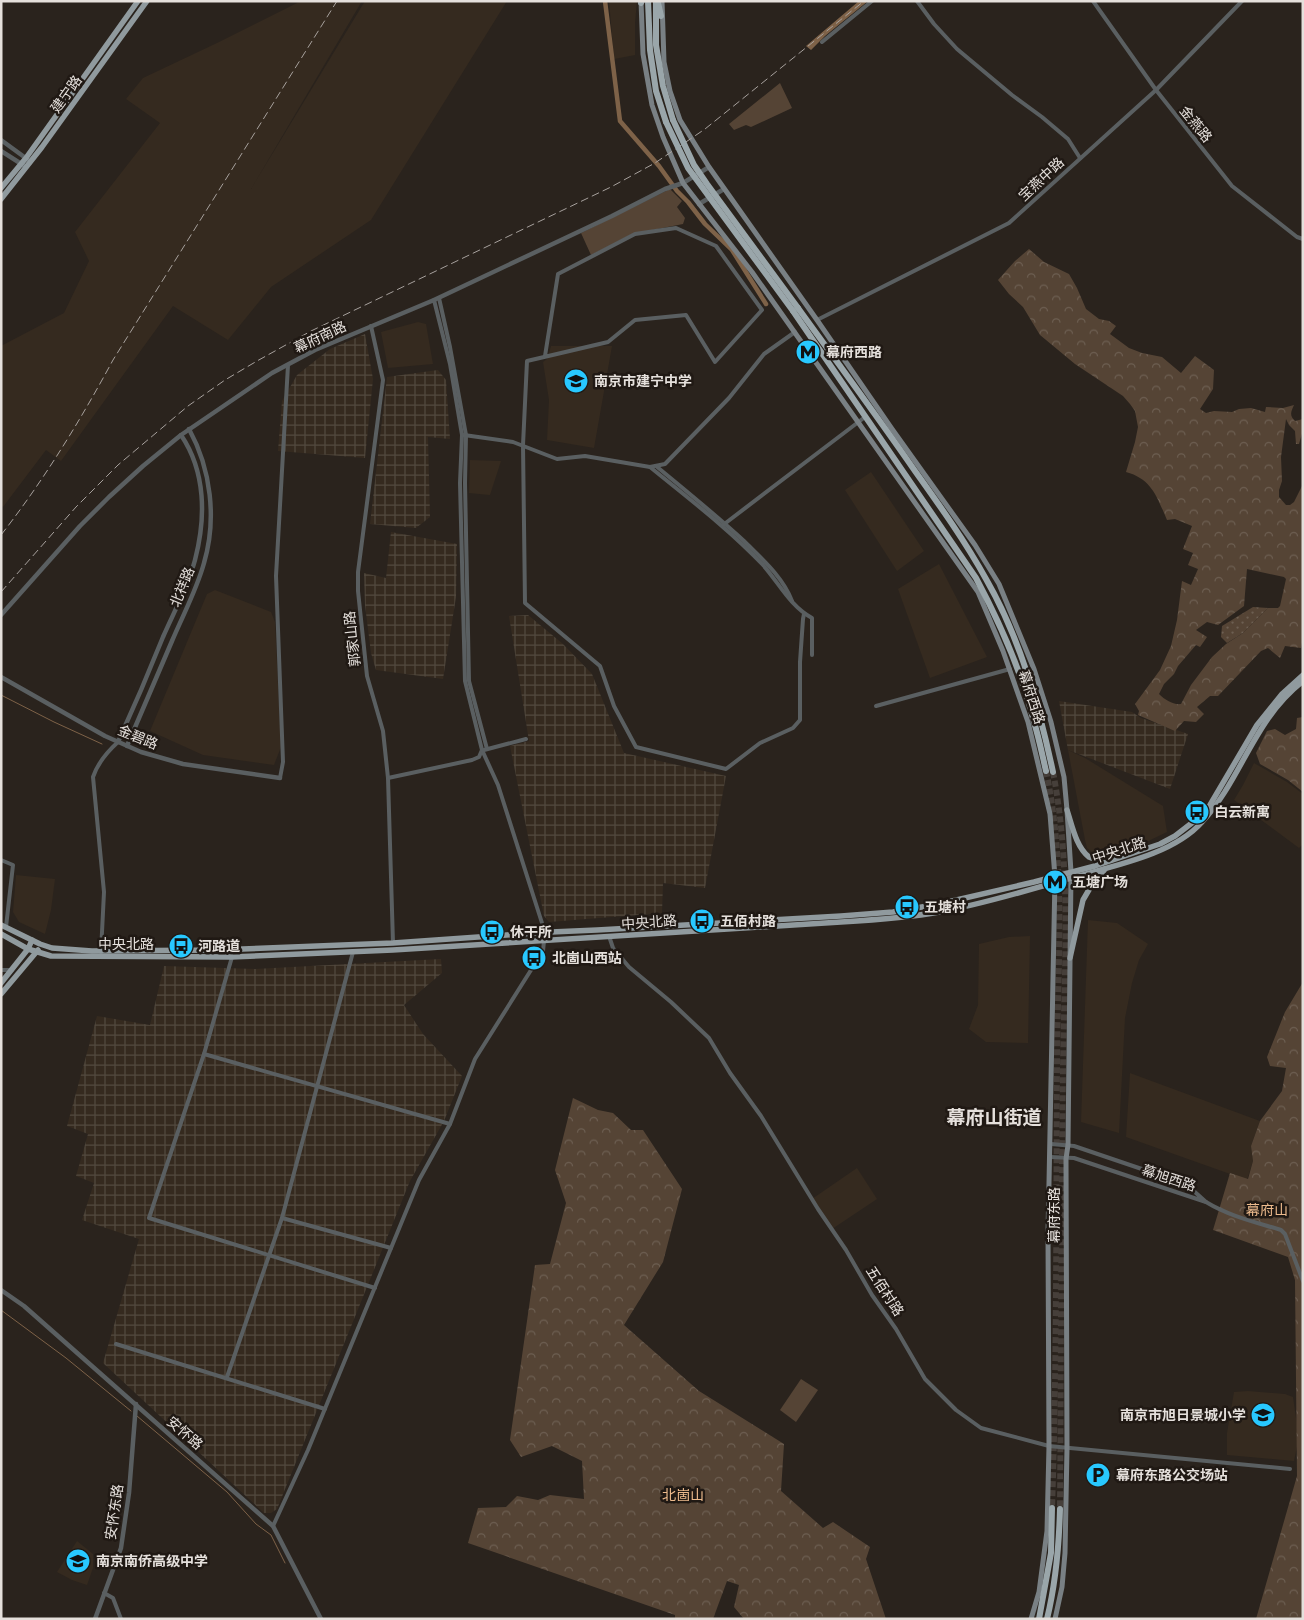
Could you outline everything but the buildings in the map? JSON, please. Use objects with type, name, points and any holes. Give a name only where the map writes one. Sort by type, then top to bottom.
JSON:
[{"type":"highway","points":[[656,1],[661,16]]},
{"type":"highway","name":"幕府西路","points":[[656,1],[656,44],[669,121]]},
{"type":"highway","name":"幕府西路","points":[[643,2],[656,91],[669,121],[706,184],[795,310],[865,417],[976,578],[1016,664],[1034,721],[1046,771]]},
{"type":"highway","name":"幕府西路","points":[[795,310],[873,411],[951,522],[987,580],[1009,626],[1025,670],[1040,716],[1053,772]]},
{"type":"highway","points":[[1039,1619],[1051,1553],[1052,1508]]},
{"type":"highway","points":[[1047,1619],[1058,1556],[1060,1509]]},
{"type":"main road","name":"建宁路","points":[[1,188],[21,165],[138,1]]},
{"type":"main road","name":"建宁路","points":[[1,198],[29,165],[147,1]]},
{"type":"main road","name":"幕府西路","points":[[662,1],[664,62],[672,99],[680,120],[724,189],[975,545],[999,584],[1034,669],[1052,722],[1064,777],[1068,810]]},
{"type":"main road","name":"幕府西路","points":[[643,2],[643,54],[652,105],[663,137],[683,183],[752,272],[978,592],[1010,669],[1028,722],[1050,814],[1055,880],[1053,966]]},
{"type":"main road","name":"中央北路","points":[[1105,865],[1160,844],[1175,836],[1197,819],[1210,805],[1242,748],[1266,712],[1303,675]]},
{"type":"main road","name":"中央北路","points":[[3,926],[52,948],[101,954],[232,957],[393,950],[894,919],[940,912],[1163,849],[1177,843],[1201,824],[1223,794],[1261,728],[1285,697],[1303,681]]},
{"type":"main road","points":[[1068,810],[1076,836],[1085,852],[1105,865],[1083,900],[1070,958]]},
{"type":"main road","name":"幕府东路","points":[[1055,1619],[1062,1587],[1065,1553],[1067,1448],[1066,1159],[1068,1145],[1071,875],[1068,810]]},
{"type":"main road","name":"中央北路","points":[[1,934],[28,949],[50,956],[392,943],[543,932],[893,912],[1055,880]]},
{"type":"main road","points":[[1,983],[28,949],[32,940]]},
{"type":"main road","points":[[1,994],[36,952],[40,944]]},
{"type":"main road","name":"幕府东路","points":[[1031,1619],[1039,1592],[1047,1531],[1049,1446],[1048,1234],[1053,966]]},
{"type":"street","points":[[822,42],[872,1]]},
{"type":"street","points":[[917,1],[934,24],[957,49],[1012,96],[1042,117],[1068,139],[1080,158]]},
{"type":"street","name":"金燕路","points":[[1094,1],[1156,90],[1232,186],[1297,237],[1303,239]]},
{"type":"street","name":"宝燕中路","points":[[817,320],[1009,224],[1156,90],[1242,1]]},
{"type":"street","points":[[1,140],[26,158],[29,165],[21,165],[1,151]]},
{"type":"street","name":"幕府南路","points":[[1,615],[80,526],[143,466],[181,435],[272,373],[315,350],[436,299],[665,189],[683,183],[709,167]]},
{"type":"street","points":[[699,204],[724,189]]},
{"type":"street","points":[[545,356],[558,274],[635,234],[676,228],[716,246],[762,310],[715,362],[686,315],[635,320],[608,342],[545,356],[527,360],[523,445],[524,602],[600,666],[614,706],[636,747],[726,769],[760,743],[793,728],[800,720],[800,662],[804,614]]},
{"type":"street","points":[[273,1526],[325,1408],[419,1180],[450,1124],[475,1059],[543,951],[542,922],[498,785],[484,749],[465,681],[460,483],[462,435],[450,364],[436,299]]},
{"type":"street","points":[[388,778],[472,760],[479,757],[484,749],[469,681],[465,483],[466,435],[450,347],[436,299]]},
{"type":"street","name":"郭家山路","points":[[371,326],[383,380],[358,572],[358,591],[367,676],[383,731],[388,778],[393,950]]},
{"type":"street","points":[[462,435],[513,442],[557,458],[585,456],[650,467],[665,464],[729,398],[764,354],[795,332]]},
{"type":"street","points":[[280,778],[283,762],[276,576],[288,365]]},
{"type":"street","points":[[722,526],[865,417]]},
{"type":"street","name":"北祥路","points":[[127,746],[204,563],[209,539],[211,517],[208,482],[197,443],[189,430]]},
{"type":"street","name":"北祥路","points":[[118,742],[195,561],[200,537],[202,516],[200,483],[190,447],[181,435]]},
{"type":"street","points":[[195,464],[198,459],[203,461]]},
{"type":"street","points":[[656,466],[724,523],[766,562],[788,591],[794,605]]},
{"type":"street","points":[[650,467],[722,526],[763,565],[794,605],[812,618],[812,655]]},
{"type":"street","points":[[876,706],[1010,669]]},
{"type":"street","name":"金碧路","points":[[1,677],[118,742],[165,760],[280,778]]},
{"type":"street","points":[[133,709],[135,714],[141,713]]},
{"type":"street","points":[[484,749],[526,739]]},
{"type":"street","points":[[101,954],[104,892],[93,777],[96,768],[106,753],[118,742]]},
{"type":"street","points":[[1,860],[13,865],[3,926]]},
{"type":"street","points":[[609,929],[609,937]]},
{"type":"street","name":"五佰村路","points":[[609,937],[613,948],[629,967],[671,1002],[708,1038],[761,1116],[818,1209],[846,1250],[872,1296],[896,1329],[925,1379],[956,1410],[981,1428],[1049,1446],[1290,1469]]},
{"type":"street","points":[[227,1377],[282,1218],[353,952]]},
{"type":"street","points":[[232,957],[204,1054],[149,1218],[375,1288]]},
{"type":"street","points":[[1,970],[12,970]]},
{"type":"street","points":[[204,1054],[450,1124]]},
{"type":"street","name":"幕旭西路","points":[[1050,1144],[1068,1145],[1186,1184],[1206,1202]]},
{"type":"street","name":"幕旭西路","points":[[1050,1157],[1074,1158],[1206,1202]]},
{"type":"street","points":[[1206,1202],[1216,1208],[1245,1219],[1281,1230],[1285,1234],[1303,1281]]},
{"type":"street","points":[[282,1218],[391,1248]]},
{"type":"street","name":"安怀路","points":[[1,1290],[24,1306],[273,1526],[321,1619]]},
{"type":"street","points":[[116,1344],[325,1408]]},
{"type":"street","name":"安怀东路","points":[[95,1619],[121,1548],[129,1493],[136,1404]]},
{"type":"street","points":[[104,1593],[114,1598],[121,1619]]},
{"type":"shaded area","points":[[301,1],[362,1],[251,189],[365,1],[507,1],[371,220],[271,287],[228,340],[173,306],[61,461],[46,450],[3,507],[1,505],[1,346],[64,313],[89,261],[75,232],[160,123],[126,99],[143,78]]},
{"type":"shaded area","points":[[609,1],[637,1],[635,55],[614,59]]},
{"type":"shaded area","points":[[859,1],[868,1],[811,50],[806,46]]},
{"type":"shaded area","points":[[418,322],[426,324],[433,364],[388,368],[381,332]]},
{"type":"shaded area","points":[[365,334],[373,379],[365,458],[278,451],[282,401],[297,375],[330,349]]},
{"type":"shaded area","name":"南京市建宁中学","points":[[551,346],[612,346],[594,448],[547,440],[549,400],[543,362],[547,359]]},
{"type":"shaded area","points":[[438,370],[446,380],[450,439],[428,437],[430,517],[416,528],[370,524],[387,377]]},
{"type":"shaded area","points":[[470,460],[501,461],[490,495],[469,493]]},
{"type":"shaded area","points":[[871,472],[924,551],[897,571],[845,490]]},
{"type":"shaded area","points":[[391,532],[457,544],[456,597],[443,679],[376,670],[371,653],[365,605],[364,573],[386,578]]},
{"type":"shaded area","points":[[939,564],[987,657],[930,678],[898,589]]},
{"type":"shaded area","points":[[215,590],[271,612],[275,622],[281,747],[274,765],[203,755],[150,731],[207,594]]},
{"type":"shaded area","points":[[528,615],[563,644],[592,674],[624,753],[726,776],[705,888],[663,883],[662,913],[549,922],[544,916],[510,746],[529,741],[509,616]]},
{"type":"shaded area","points":[[1059,701],[1132,712],[1141,718],[1188,734],[1170,789],[1068,750]]},
{"type":"shaded area","points":[[1068,750],[1085,758],[1163,806],[1167,832],[1134,848],[1109,856],[1093,853],[1087,848],[1085,840]]},
{"type":"shaded area","points":[[1254,763],[1287,782],[1303,794],[1303,844],[1299,848],[1234,800]]},
{"type":"shaded area","points":[[16,875],[55,879],[51,910],[45,934],[19,922],[13,912]]},
{"type":"shaded area","points":[[1088,920],[1117,923],[1148,944],[1139,960],[1125,1018],[1119,1133],[1081,1122]]},
{"type":"shaded area","points":[[1030,936],[1028,1043],[986,1042],[969,1029],[978,1005],[979,944],[1009,937]]},
{"type":"shaded area","points":[[441,959],[442,973],[404,1005],[423,1034],[462,1076],[444,1121],[410,1181],[277,1509],[271,1513],[264,1513],[103,1363],[139,1239],[82,1220],[94,1183],[76,1176],[88,1134],[67,1126],[97,1016],[150,1025],[164,966],[255,969]]},
{"type":"shaded area","points":[[1130,1073],[1260,1121],[1251,1146],[1253,1161],[1247,1180],[1126,1137]]},
{"type":"shaded area","points":[[857,1168],[877,1199],[832,1229],[812,1199]]},
{"type":"shaded area","name":"南京市旭日景城小学","points":[[1248,1391],[1285,1394],[1293,1397],[1299,1438],[1294,1461],[1227,1455],[1227,1433],[1234,1392]]},
{"type":"shaded area","name":"南京南侨高级中学","points":[[77,1541],[93,1554],[93,1568],[87,1585],[57,1572]]},
{"type":"green space","points":[[780,83],[792,108],[751,127],[746,125],[734,130],[729,124]]},
{"type":"green space","points":[[670,189],[682,201],[677,207],[685,218],[683,224],[632,234],[591,255],[581,233]]},
{"type":"green space","points":[[1029,249],[1044,262],[1069,274],[1086,309],[1099,319],[1109,321],[1116,326],[1110,334],[1129,348],[1162,357],[1181,373],[1195,356],[1214,370],[1213,389],[1200,409],[1206,413],[1214,411],[1232,412],[1251,408],[1265,412],[1266,407],[1283,408],[1294,405],[1291,413],[1293,419],[1295,421],[1303,419],[1303,430],[1299,444],[1296,444],[1295,431],[1286,419],[1281,457],[1282,481],[1279,490],[1279,497],[1286,505],[1290,505],[1294,502],[1303,484],[1303,637],[1301,648],[1285,646],[1280,658],[1268,648],[1261,651],[1218,696],[1210,696],[1197,707],[1204,714],[1196,722],[1184,721],[1175,731],[1138,715],[1139,711],[1135,704],[1160,670],[1171,646],[1177,620],[1182,581],[1191,585],[1198,569],[1188,565],[1193,553],[1183,549],[1192,526],[1175,519],[1167,520],[1153,490],[1148,484],[1135,475],[1126,472],[1138,427],[1135,411],[1123,396],[1075,364],[1040,335],[1023,307],[998,280]],"holes":[[[1247,569],[1286,579],[1280,606],[1278,608],[1268,608],[1243,633],[1226,644],[1212,657],[1191,685],[1181,704],[1169,702],[1159,694],[1178,666],[1196,645],[1200,647],[1207,637],[1196,630],[1207,622],[1218,625],[1244,606]]]},
{"type":"green space","points":[[1253,607],[1268,608],[1243,633],[1227,643],[1221,637],[1222,626]]},
{"type":"green space","points":[[1303,717],[1303,792],[1288,780],[1260,764],[1256,753],[1267,731],[1275,729],[1285,735],[1296,729],[1297,718]]},
{"type":"green space","name":"幕府山","points":[[1303,982],[1303,1619],[1256,1619],[1297,1476],[1295,1280],[1288,1257],[1213,1230],[1230,1173],[1248,1179],[1253,1161],[1251,1146],[1260,1121],[1282,1091],[1286,1068],[1270,1066],[1267,1057],[1285,1012]]},
{"type":"green space","name":"北崮山","points":[[573,1098],[598,1110],[613,1113],[631,1130],[643,1130],[682,1189],[663,1262],[624,1325],[699,1391],[784,1444],[781,1491],[823,1528],[833,1522],[870,1547],[866,1559],[886,1619],[744,1619],[734,1607],[739,1585],[727,1581],[713,1619],[675,1619],[675,1615],[468,1543],[478,1508],[506,1507],[517,1496],[538,1500],[550,1495],[584,1499],[582,1461],[552,1446],[521,1457],[510,1440],[535,1265],[550,1264],[566,1203],[555,1170]]},
{"type":"green space","points":[[801,1379],[818,1390],[796,1422],[780,1410]]},
{"type":"waterway","points":[[605,1],[620,121],[705,224],[732,250],[766,304]]},
{"type":"waterway","points":[[1,695],[102,744]]},
{"type":"waterway","points":[[1,1310],[66,1358],[131,1411]]},
{"type":"waterway","points":[[137,1416],[227,1492],[256,1524],[271,1535],[285,1563]]},
{"type":"tunnel","points":[[1046,771],[1053,808],[1059,883],[1056,1345],[1052,1508]]},
{"type":"tunnel","points":[[1053,772],[1063,846],[1066,921],[1062,1125],[1060,1509]]},
{"type":"railway","points":[[1,535],[61,450],[113,360],[337,1]]},
{"type":"railway","points":[[1,592],[76,507],[118,465],[188,406],[225,380],[311,331],[611,187],[655,163],[705,129],[864,1]]},
{"type":"place","name":"幕府西路","points":[[808,352]]},
{"type":"place","name":"南京市建宁中学","points":[[576,381]]},
{"type":"place","name":"白云新寓","points":[[1197,812]]},
{"type":"place","name":"五塘广场","points":[[1055,882]]},
{"type":"place","name":"五塘村","points":[[907,907]]},
{"type":"place","name":"五佰村路","points":[[702,921]]},
{"type":"place","name":"休干所","points":[[492,932]]},
{"type":"place","name":"河路道","points":[[181,946]]},
{"type":"place","name":"北崮山西站","points":[[534,958]]},
{"type":"place","name":"南京市旭日景城小学","points":[[1263,1415]]},
{"type":"place","name":"幕府东路公交场站","points":[[1098,1475]]},
{"type":"place","name":"南京南侨高级中学","points":[[78,1561]]},
{"type":"district","name":"幕府山街道","points":[[994,1117]]}]
